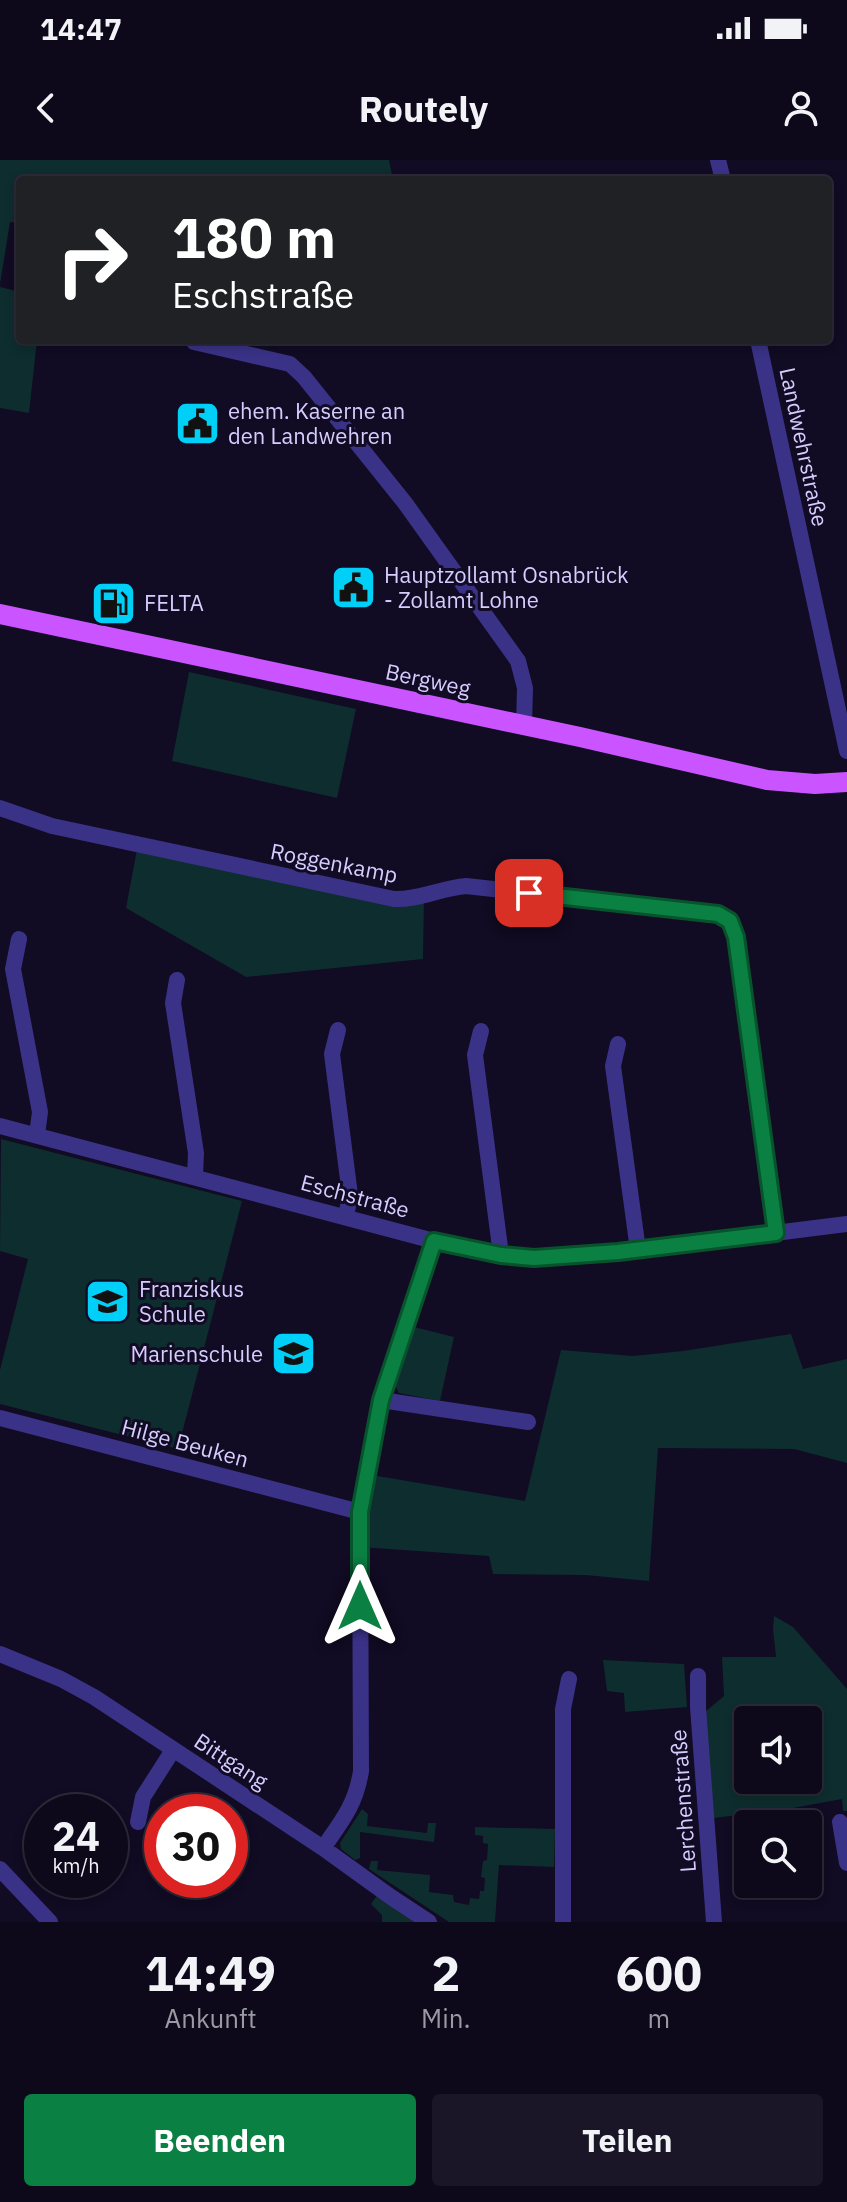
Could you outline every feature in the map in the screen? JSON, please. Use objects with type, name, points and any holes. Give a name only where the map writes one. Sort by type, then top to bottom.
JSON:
[{"type":"main road","name":"Bergweg","points":[[0,614],[767,780],[802,784],[847,782]]},
{"type":"street","points":[[203,344],[290,364],[304,377],[405,503],[518,661],[525,688],[524,725]]},
{"type":"street","name":"Landwehrstraße","points":[[759,344],[840,690],[847,751]]},
{"type":"street","name":"Roggenkamp","points":[[0,808],[52,826],[394,899],[466,886],[718,914],[730,921],[736,937],[776,1233]]},
{"type":"street","points":[[19,939],[13,969],[40,1112],[37,1135]]},
{"type":"street","points":[[177,980],[173,1003],[196,1153],[195,1176]]},
{"type":"street","points":[[338,1030],[332,1054],[350,1195],[346,1217]]},
{"type":"street","points":[[481,1031],[475,1055],[501,1255]]},
{"type":"street","points":[[618,1044],[613,1066],[638,1250]]},
{"type":"street","name":"Eschstraße","points":[[0,1126],[434,1241],[501,1255],[534,1258],[638,1250],[847,1224]]},
{"type":"street","points":[[323,1848],[353,1804],[359,1789],[360,1512],[381,1400],[434,1241]]},
{"type":"street","points":[[381,1400],[528,1422]]},
{"type":"street","name":"Hilge Beuken","points":[[0,1418],[360,1512]]},
{"type":"street","name":"Bittgang","points":[[0,1654],[61,1679],[94,1697],[323,1848],[420,1920]]},
{"type":"street","name":"Lerchenstraße","points":[[698,1676],[714,1922]]},
{"type":"street","points":[[563,1922],[563,1709],[569,1679]]},
{"type":"street","points":[[138,1822],[143,1797],[173,1750]]},
{"type":"street","points":[[840,1822],[847,1863]]},
{"type":"street","points":[[0,1869],[50,1922]]},
{"type":"green space","points":[[0,160],[389,160],[392,176],[16,176],[16,223],[10,222],[0,284]]},
{"type":"green space","points":[[0,287],[16,291],[16,344],[37,344],[29,413],[0,408]]},
{"type":"green space","points":[[189,672],[356,709],[337,798],[172,761]]},
{"type":"green space","points":[[138,844],[394,899],[424,895],[423,959],[246,977],[126,908]]},
{"type":"green space","name":"Franziskus Schule","points":[[1,1139],[242,1201],[178,1449],[0,1404],[0,1370],[28,1259],[0,1251]]},
{"type":"green space","points":[[414,1327],[454,1337],[440,1401],[399,1393],[394,1383]]},
{"type":"green space","points":[[791,1334],[803,1369],[847,1359],[847,1463],[794,1449],[658,1448],[649,1581],[585,1575],[493,1574],[489,1556],[360,1547],[366,1474],[525,1501],[561,1350],[633,1356]]},
{"type":"green space","points":[[774,1616],[793,1627],[847,1689],[847,1811],[843,1811],[842,1799],[777,1810],[734,1810],[734,1815],[714,1818],[705,1712],[724,1696],[722,1657],[776,1657]]},
{"type":"green space","points":[[603,1660],[684,1664],[687,1707],[625,1712],[624,1693],[607,1691]]},
{"type":"green space","points":[[362,1809],[368,1814],[367,1826],[427,1833],[428,1823],[436,1823],[434,1842],[360,1832],[360,1858],[355,1860],[341,1849],[340,1843]]},
{"type":"green space","points":[[475,1827],[555,1829],[554,1867],[499,1865],[495,1922],[449,1922],[369,1869],[371,1861],[378,1861],[377,1870],[430,1875],[429,1892],[453,1895],[454,1902],[469,1905],[470,1898],[479,1899],[480,1891],[484,1891],[485,1878],[481,1877],[483,1861],[487,1860],[488,1844],[483,1843],[483,1836],[475,1835]]},
{"type":"green space","points":[[381,1890],[418,1922],[382,1922],[382,1915],[371,1904]]},
{"type":"place","name":"ehem. Kaserne an den Landwehren","points":[[197,424]]},
{"type":"place","name":"Hauptzollamt Osnabrück - Zollamt Lohne","points":[[353,588]]},
{"type":"place","name":"FELTA","points":[[113,603]]},
{"type":"place","name":"Franziskus Schule","points":[[108,1302]]},
{"type":"place","name":"Marienschule","points":[[294,1354]]},
{"type":"route","points":[[360,1606],[360,1512],[381,1400],[434,1241],[501,1255],[534,1258],[618,1252],[776,1233],[736,937],[730,921],[718,914],[529,893]]}]
